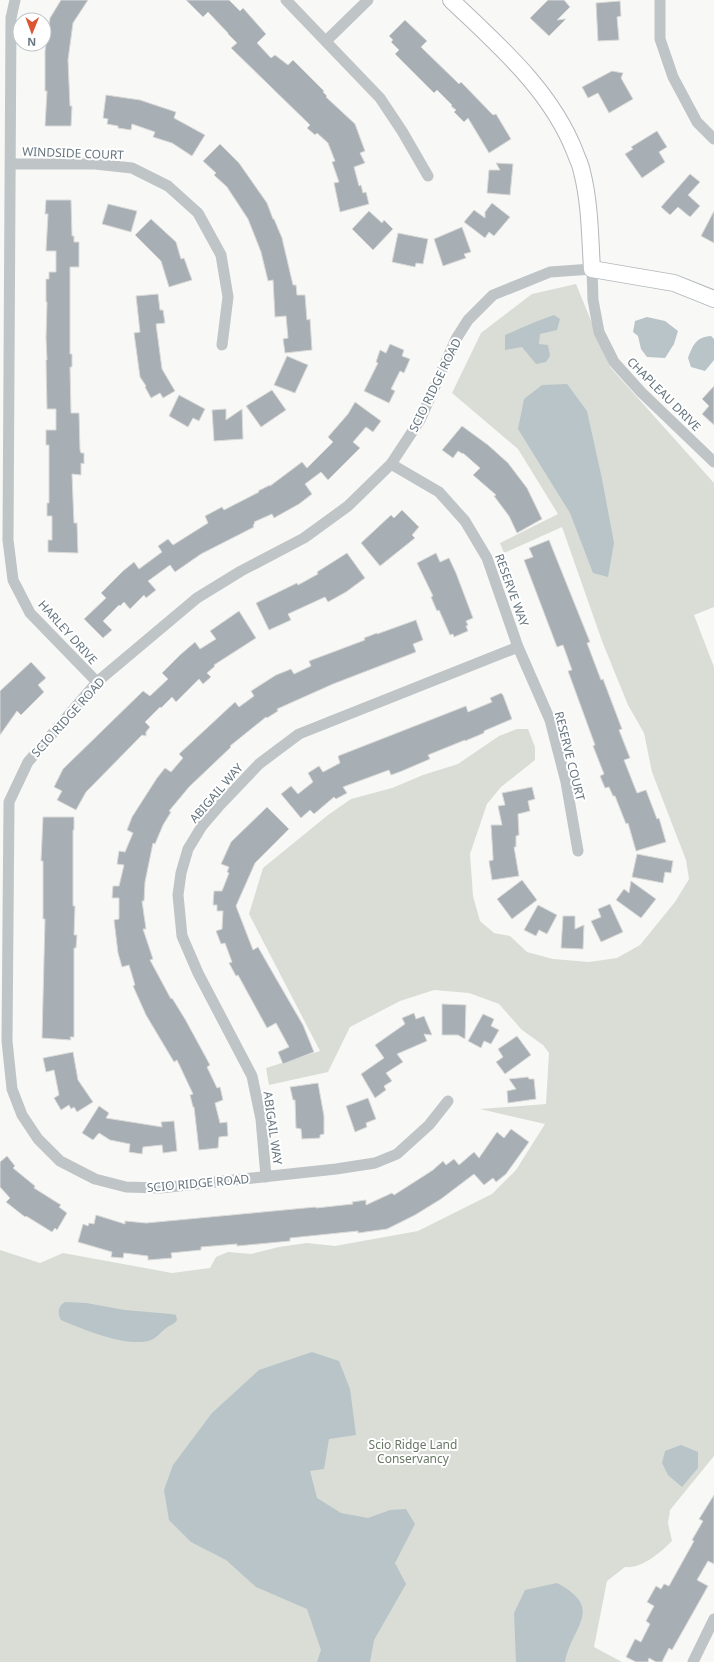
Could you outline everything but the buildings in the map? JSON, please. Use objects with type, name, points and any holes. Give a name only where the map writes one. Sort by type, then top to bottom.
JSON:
[{"type":"street","name":"HARLEY DRIVE","points":[[15,0],[11,18],[8,540],[13,580],[30,613],[96,682]]},
{"type":"street","points":[[286,0],[380,98],[402,131],[428,176]]},
{"type":"street","points":[[326,41],[368,0]]},
{"type":"street","points":[[660,0],[660,39],[673,76],[697,122],[714,140]]},
{"type":"street","points":[[459,2],[542,93],[568,133],[582,171],[588,206],[592,269]]},
{"type":"street","name":"WINDSIDE COURT","points":[[10,164],[95,164],[132,168],[168,186],[198,213],[221,255],[228,297],[222,345]]},
{"type":"street","name":"SCIO RIDGE ROAD","points":[[448,1101],[429,1125],[397,1154],[375,1163],[336,1169],[160,1188],[126,1187],[95,1179],[60,1161],[38,1139],[22,1116],[12,1089],[7,1041],[9,802],[28,762],[96,682],[197,598],[241,571],[304,538],[348,506],[391,464],[420,420],[456,339],[468,320],[494,295],[550,272],[592,269],[674,283],[714,298]]},
{"type":"street","name":"CHAPLEAU DRIVE","points":[[592,269],[593,300],[599,332],[614,362],[641,392],[714,462]]},
{"type":"street","name":"RESERVE WAY","points":[[391,464],[439,492],[465,521],[487,558],[518,647]]},
{"type":"street","name":"RESERVE COURT","points":[[518,647],[550,720],[566,782],[578,852]]},
{"type":"street","name":"ABIGAIL WAY","points":[[266,1177],[260,1118],[252,1076],[198,973],[182,936],[178,895],[181,873],[188,850],[202,826],[254,769],[276,750],[299,734],[518,647]]},
{"type":"street","points":[[692,1662],[714,1619]]},
{"type":"green space","name":"Scio Ridge Land Conservancy","points":[[576,284],[610,367],[714,483],[714,607],[694,615],[714,667],[714,1456],[670,1510],[668,1523],[672,1541],[651,1559],[638,1565],[625,1567],[607,1581],[594,1647],[622,1662],[0,1662],[0,1250],[40,1263],[63,1253],[172,1273],[210,1268],[216,1257],[228,1252],[251,1254],[279,1247],[307,1243],[335,1246],[418,1231],[492,1194],[516,1170],[545,1124],[480,1109],[546,1104],[549,1053],[543,1045],[522,1030],[499,1004],[469,993],[434,990],[400,1001],[350,1027],[328,1072],[269,1085],[266,1068],[320,1051],[249,914],[263,868],[328,815],[351,799],[392,788],[423,775],[458,764],[499,736],[517,729],[528,729],[535,747],[535,760],[501,787],[487,804],[470,854],[473,896],[480,921],[494,933],[510,936],[527,952],[553,959],[589,962],[617,958],[640,945],[675,902],[689,879],[686,860],[652,772],[644,733],[628,705],[602,641],[562,527],[504,553],[500,543],[558,514],[518,449],[452,393],[481,333],[532,294]]},
{"type":"shaded area","points":[[554,315],[560,319],[557,330],[540,334],[539,344],[548,345],[550,356],[546,362],[536,364],[522,347],[505,350],[505,335]]},
{"type":"shaded area","points":[[647,317],[665,321],[678,331],[674,344],[665,358],[647,357],[641,349],[638,336],[633,332],[635,321]]},
{"type":"shaded area","points":[[711,336],[714,339],[714,360],[705,371],[691,367],[688,358],[696,342],[702,338]]},
{"type":"shaded area","points":[[567,384],[587,411],[602,479],[614,543],[608,577],[593,573],[570,513],[518,429],[524,399],[542,385]]},
{"type":"shaded area","points":[[65,1302],[86,1303],[125,1310],[171,1314],[176,1315],[177,1320],[153,1339],[144,1342],[120,1340],[94,1333],[61,1320],[59,1310]]},
{"type":"shaded area","points":[[312,1352],[339,1361],[350,1389],[356,1435],[329,1439],[324,1469],[310,1471],[317,1498],[341,1513],[368,1518],[390,1510],[406,1509],[415,1524],[395,1563],[406,1584],[374,1640],[370,1662],[317,1662],[321,1650],[307,1609],[256,1587],[226,1560],[191,1542],[169,1520],[164,1490],[173,1465],[212,1413],[259,1370]]},
{"type":"shaded area","points":[[681,1445],[698,1452],[698,1468],[682,1487],[668,1475],[662,1463],[665,1451]]},
{"type":"shaded area","points":[[557,1583],[572,1592],[580,1601],[583,1610],[582,1619],[568,1650],[565,1662],[516,1662],[514,1613],[525,1590]]}]
